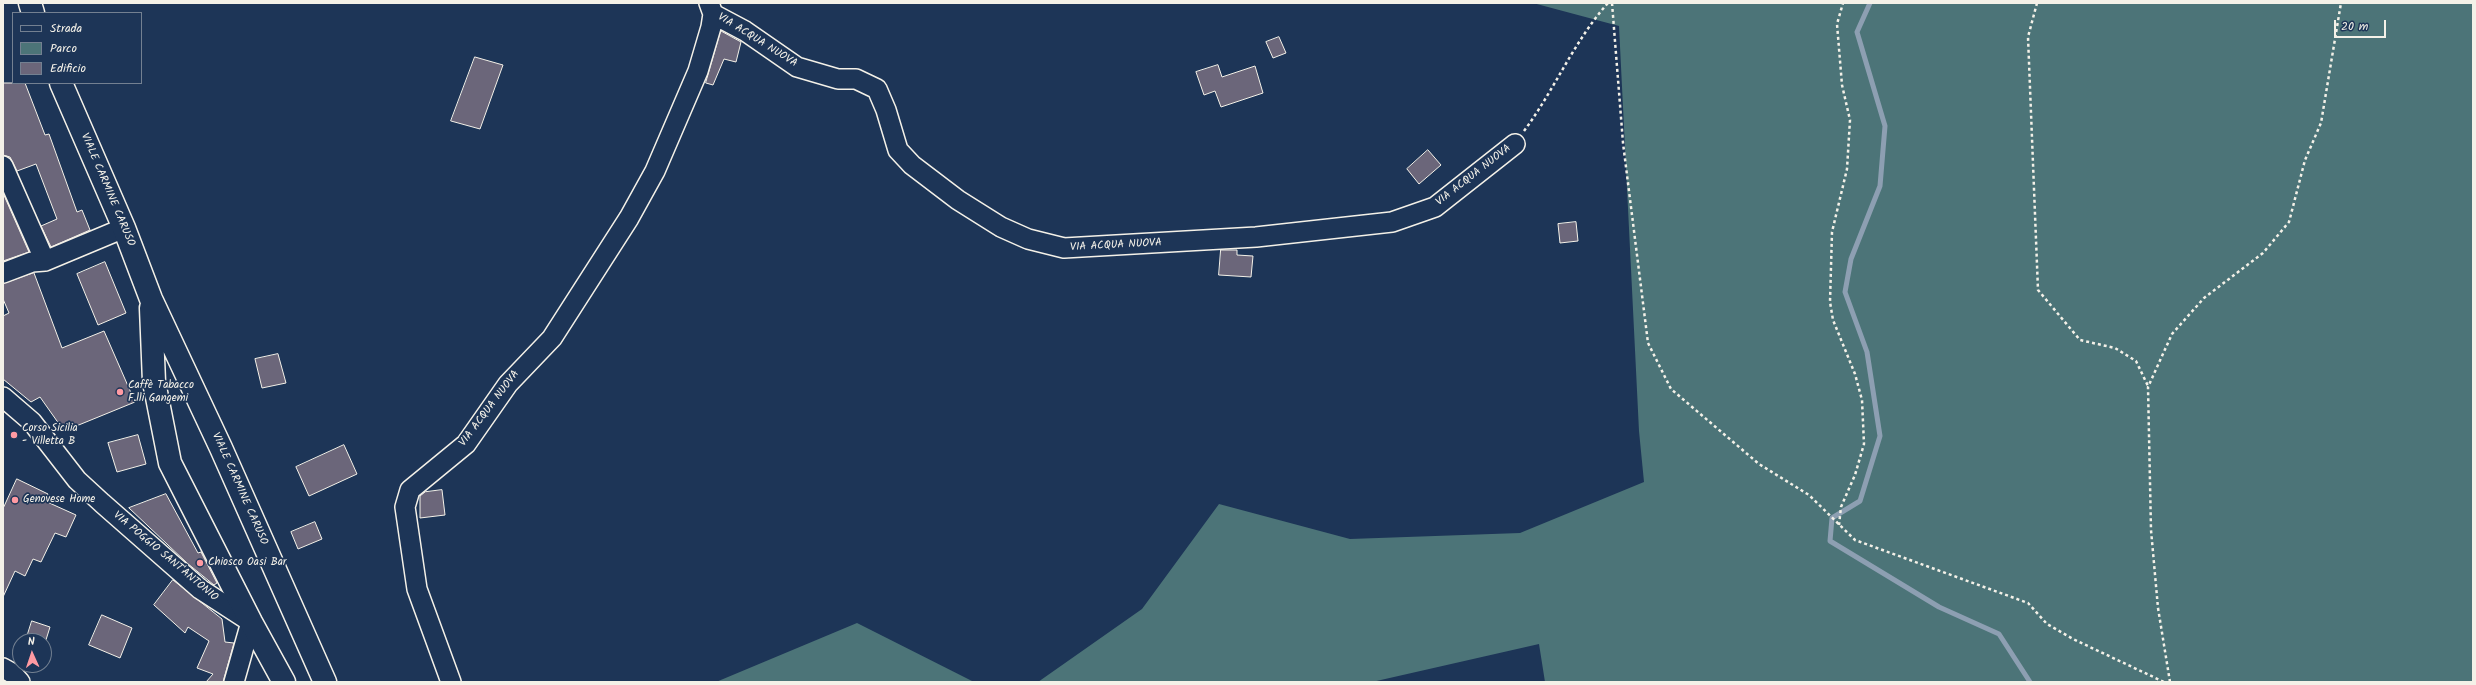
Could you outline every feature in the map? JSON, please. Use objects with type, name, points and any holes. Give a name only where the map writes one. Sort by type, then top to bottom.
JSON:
[{"type":"street","name":"VIA ACQUA NUOVA","points":[[451,682],[417,589],[406,507],[410,490],[466,444],[508,384],[552,338],[594,274],[655,172],[698,71],[711,9],[797,67],[838,79],[856,79],[877,89],[886,110],[898,150],[912,165],[958,200],[1001,227],[1028,239],[1064,248],[1256,237],[1392,222],[1435,207],[1515,144]]},
{"type":"street","name":"VIALE CARMINE CARUSO","points":[[61,84],[124,228],[151,299],[325,682]]},
{"type":"street","points":[[3,166],[45,261]]},
{"type":"street","points":[[3,273],[32,262],[45,261],[124,228]]},
{"type":"street","points":[[151,299],[154,382],[170,463],[251,622],[284,682]]},
{"type":"street","points":[[154,382],[163,369],[171,363],[181,363]]},
{"type":"street","name":"VIA POGGIO SANT'ANTONIO","points":[[3,397],[22,412],[36,426],[77,480],[102,503],[200,589],[251,622]]},
{"type":"street","points":[[234,682],[251,622]]},
{"type":"street","points":[[3,668],[12,672],[20,682]]},
{"type":"path","points":[[1515,144],[1546,102],[1589,24],[1608,3]]},
{"type":"path","points":[[1612,3],[1623,143],[1648,343],[1671,389],[1759,464],[1809,495],[1855,540],[2028,603],[2047,624],[2053,628],[2164,682]]},
{"type":"path","points":[[1839,526],[1841,507],[1855,474],[1864,444],[1862,400],[1855,374],[1833,320],[1830,302],[1832,238],[1836,210],[1846,169],[1850,120],[1842,85],[1837,24],[1843,3]]},
{"type":"path","points":[[2037,3],[2028,37],[2038,290],[2080,340],[2115,348],[2136,361],[2148,387],[2151,530],[2158,608],[2170,682]]},
{"type":"path","points":[[2148,387],[2172,334],[2204,298],[2263,253],[2289,222],[2306,160],[2321,123],[2341,3]]},
{"type":"green space","points":[[1533,3],[2473,3],[2473,682],[1545,682],[1539,644],[1372,682],[1038,682],[1142,609],[1219,504],[1350,539],[1520,533],[1644,482],[1639,431],[1619,26]]},
{"type":"green space","points":[[857,623],[974,682],[716,682]]},
{"type":"building","points":[[721,31],[741,42],[736,62],[724,59],[713,85],[706,83]]},
{"type":"building","points":[[1279,37],[1286,53],[1273,58],[1266,42]]},
{"type":"building","points":[[475,57],[503,65],[480,129],[451,121]]},
{"type":"building","points":[[1218,65],[1222,77],[1255,66],[1263,93],[1221,107],[1215,91],[1204,95],[1196,72]]},
{"type":"building","points":[[3,83],[25,84],[45,135],[49,134],[77,212],[82,210],[90,230],[51,247],[41,226],[57,219],[36,164],[17,171],[10,157],[3,155]]},
{"type":"building","points":[[1428,150],[1441,165],[1419,184],[1407,169]]},
{"type":"building","points":[[3,193],[29,252],[3,261]]},
{"type":"building","points":[[1576,222],[1578,241],[1560,243],[1558,224]]},
{"type":"building","points":[[1221,250],[1237,250],[1237,255],[1253,256],[1251,277],[1219,275]]},
{"type":"building","points":[[105,262],[126,313],[98,325],[77,274]]},
{"type":"building","points":[[34,273],[62,348],[104,331],[135,402],[64,431],[40,397],[31,402],[3,379],[3,316],[9,313],[3,299],[3,284]]},
{"type":"building","points":[[278,354],[286,383],[262,388],[255,359]]},
{"type":"building","points":[[138,435],[146,464],[117,472],[108,443]]},
{"type":"building","points":[[344,445],[357,474],[309,496],[296,467]]},
{"type":"building","points":[[17,479],[48,494],[45,501],[76,515],[66,537],[55,533],[41,562],[33,559],[25,576],[15,571],[3,597],[3,509]]},
{"type":"building","points":[[442,490],[445,515],[420,518],[420,496],[425,492]]},
{"type":"building","points":[[166,494],[198,553],[201,552],[217,583],[214,585],[187,563],[129,508]]},
{"type":"building","points":[[315,522],[322,539],[298,549],[291,532]]},
{"type":"building","points":[[173,580],[222,619],[225,642],[234,643],[223,682],[206,682],[213,674],[197,668],[209,641],[188,627],[185,633],[154,605]]},
{"type":"building","points":[[102,615],[132,628],[120,658],[89,645]]},
{"type":"building","points":[[32,621],[50,627],[48,633],[28,633]]},
{"type":"waterway","points":[[1870,3],[1857,32],[1885,126],[1880,186],[1851,259],[1845,292],[1867,352],[1880,436],[1860,501],[1832,518],[1830,541],[1939,607],[1999,634],[2030,682]]},
{"type":"place","name":"Caffè Tabacco F.lli Gangemi","points":[[120,392]]},
{"type":"place","name":"Corso Sicilia - Villetta B","points":[[14,435]]},
{"type":"place","name":"Genovese Home","points":[[15,500]]},
{"type":"place","name":"Chiosco Oasi Bar","points":[[200,563]]}]
